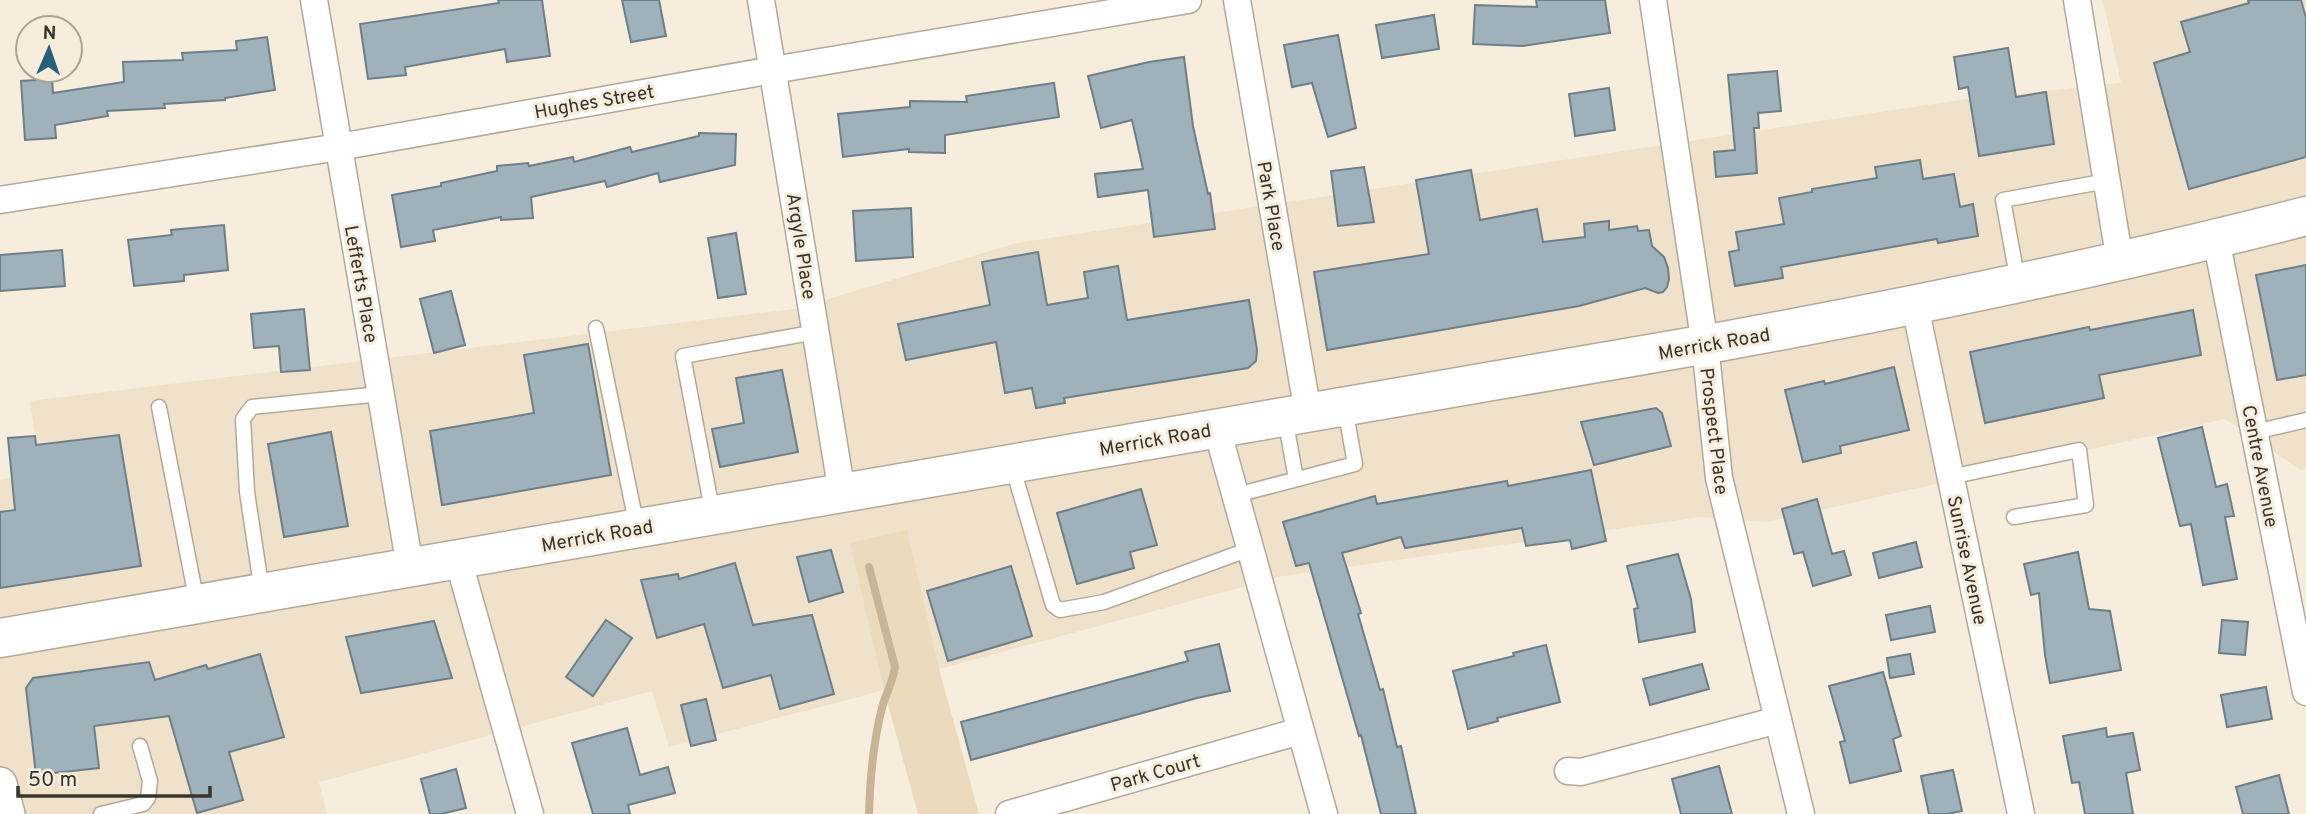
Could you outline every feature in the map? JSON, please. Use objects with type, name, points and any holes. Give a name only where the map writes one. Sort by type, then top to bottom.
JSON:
[{"type":"main road","name":"Merrick Road","points":[[0,638],[1704,345],[2019,284],[2306,216]]},
{"type":"street","name":"Lefferts Place","points":[[314,0],[411,568]]},
{"type":"street","name":"Argyle Place","points":[[761,0],[842,493]]},
{"type":"street","name":"Hughes Street","points":[[0,200],[339,147],[1188,0]]},
{"type":"street","name":"Park Place","points":[[1237,0],[1296,415]]},
{"type":"street","name":"Prospect Place","points":[[1653,0],[1704,345],[1719,478],[1801,814]]},
{"type":"street","points":[[2077,0],[2120,262]]},
{"type":"street","name":"Centre Avenue","points":[[2216,239],[2306,692]]},
{"type":"street","name":"Sunrise Avenue","points":[[1914,306],[2021,814]]},
{"type":"street","points":[[1217,429],[1324,814]]},
{"type":"street","points":[[458,559],[530,814]]},
{"type":"street","points":[[1568,771],[1581,772],[1778,720]]},
{"type":"street","name":"Park Court","points":[[1009,814],[1300,731]]},
{"type":"street","points":[[0,784],[8,814]]},
{"type":"lane","points":[[2019,284],[2003,200],[2107,181]]},
{"type":"lane","points":[[596,328],[638,528]]},
{"type":"lane","points":[[713,515],[683,356],[816,332]]},
{"type":"lane","points":[[262,593],[247,492],[243,419],[252,407],[381,394]]},
{"type":"lane","points":[[159,407],[197,604]]},
{"type":"lane","points":[[1236,495],[1355,464],[1345,407]]},
{"type":"lane","points":[[1296,415],[1296,479]]},
{"type":"lane","points":[[2255,432],[2306,421]]},
{"type":"lane","points":[[1950,477],[2079,450],[2086,505],[2014,517]]},
{"type":"lane","points":[[1011,464],[1053,605],[1060,610],[1104,602],[1250,549]]},
{"type":"lane","points":[[101,814],[143,804],[148,798],[150,781],[140,746]]},
{"type":"shaded area","points":[[2103,0],[2306,0],[2306,469],[2300,470],[2225,419],[1767,522],[1701,517],[1283,576],[939,669],[884,690],[669,747],[652,691],[319,782],[327,814],[0,814],[0,480],[41,472],[30,401],[794,309],[1017,243],[1960,100],[2121,83]]},
{"type":"shaded area","points":[[907,530],[939,669],[979,814],[918,814],[884,690],[850,543]]},
{"type":"building","points":[[498,0],[542,0],[550,56],[507,62],[505,49],[405,67],[406,75],[368,79],[360,24],[499,3]]},
{"type":"building","points":[[622,0],[659,0],[666,36],[631,42]]},
{"type":"building","points":[[1536,0],[1605,0],[1610,33],[1523,46],[1473,44],[1475,5],[1537,7]]},
{"type":"building","points":[[2248,0],[2301,0],[2306,18],[2306,157],[2189,189],[2154,63],[2190,52],[2181,22],[2249,3]]},
{"type":"building","points":[[1434,15],[1439,49],[1382,58],[1376,25]]},
{"type":"building","points":[[1338,35],[1356,128],[1328,137],[1312,83],[1292,87],[1284,45]]},
{"type":"building","points":[[267,37],[275,90],[225,100],[164,104],[165,108],[107,111],[108,116],[55,125],[56,138],[25,140],[21,84],[52,84],[53,93],[124,82],[123,62],[183,60],[182,53],[237,50],[236,41]]},
{"type":"building","points":[[2008,48],[2016,97],[2046,92],[2054,144],[1979,156],[1968,87],[1959,89],[1954,57]]},
{"type":"building","points":[[1184,57],[1193,126],[1208,194],[1210,193],[1215,229],[1154,237],[1148,190],[1098,197],[1095,174],[1143,169],[1132,120],[1101,128],[1088,76]]},
{"type":"building","points":[[1777,71],[1781,111],[1758,113],[1759,128],[1754,128],[1757,173],[1716,177],[1714,152],[1735,150],[1728,75]]},
{"type":"building","points":[[1054,83],[1059,117],[945,135],[945,153],[909,152],[909,149],[843,157],[838,114],[910,107],[910,101],[967,102],[966,96]]},
{"type":"building","points":[[1609,88],[1615,130],[1575,136],[1569,94]]},
{"type":"building","points":[[699,133],[736,134],[735,165],[660,182],[658,173],[607,187],[605,181],[531,197],[533,218],[501,220],[501,217],[433,230],[435,241],[401,247],[392,195],[441,186],[441,183],[497,171],[497,166],[528,163],[529,166],[573,157],[574,162],[630,147],[632,152],[699,136]]},
{"type":"building","points":[[1920,160],[1923,179],[1954,174],[1960,207],[1973,204],[1978,236],[1938,243],[1937,239],[1781,267],[1783,278],[1735,286],[1729,252],[1739,250],[1736,232],[1784,224],[1779,198],[1812,192],[1812,189],[1877,178],[1875,167]]},
{"type":"building","points":[[1364,167],[1374,222],[1338,226],[1331,171]]},
{"type":"building","points":[[1471,170],[1480,220],[1537,209],[1543,242],[1585,237],[1584,224],[1609,221],[1609,230],[1637,226],[1638,231],[1649,230],[1652,246],[1664,257],[1668,268],[1667,287],[1658,293],[1645,288],[1579,306],[1327,350],[1314,272],[1429,254],[1416,180]]},
{"type":"building","points":[[911,208],[913,257],[856,261],[853,211]]},
{"type":"building","points":[[224,225],[228,270],[184,275],[184,281],[134,286],[128,240],[172,235],[171,230]]},
{"type":"building","points":[[736,233],[746,294],[718,298],[708,238]]},
{"type":"building","points":[[62,250],[65,286],[0,291],[0,255]]},
{"type":"building","points":[[1038,252],[1047,305],[1088,298],[1084,272],[1118,266],[1127,320],[1249,300],[1257,350],[1256,361],[1248,368],[1064,398],[1065,403],[1036,408],[1032,388],[1005,393],[996,342],[906,360],[898,324],[990,305],[982,262]]},
{"type":"building","points":[[2306,265],[2306,375],[2277,380],[2256,275]]},
{"type":"building","points":[[451,291],[465,345],[434,353],[420,299]]},
{"type":"building","points":[[304,309],[310,370],[281,372],[279,346],[254,348],[251,314]]},
{"type":"building","points":[[2193,310],[2201,355],[2099,375],[2104,398],[1985,423],[1970,352],[2089,327],[2090,330]]},
{"type":"building","points":[[588,344],[611,475],[442,505],[430,431],[534,413],[524,355]]},
{"type":"building","points":[[1894,367],[1909,430],[1840,446],[1841,453],[1803,462],[1785,390],[1824,381],[1825,384]]},
{"type":"building","points":[[782,370],[798,452],[720,467],[712,429],[744,423],[736,378]]},
{"type":"building","points":[[1656,408],[1662,413],[1671,446],[1594,465],[1581,422]]},
{"type":"building","points":[[2202,427],[2216,487],[2227,484],[2234,516],[2225,517],[2237,579],[2203,585],[2191,524],[2180,526],[2158,438]]},
{"type":"building","points":[[331,432],[348,526],[284,537],[268,444]]},
{"type":"building","points":[[119,435],[141,566],[0,588],[0,512],[15,510],[8,438],[35,436],[36,445]]},
{"type":"building","points":[[1591,470],[1606,541],[1572,549],[1570,540],[1526,546],[1522,528],[1405,548],[1401,537],[1342,553],[1361,613],[1358,614],[1380,690],[1383,689],[1397,747],[1401,746],[1416,814],[1381,814],[1361,735],[1359,736],[1309,563],[1296,566],[1283,522],[1375,496],[1377,504],[1507,481],[1508,486]]},
{"type":"building","points":[[1141,489],[1157,545],[1130,552],[1134,568],[1077,584],[1057,513]]},
{"type":"building","points":[[1817,499],[1832,554],[1844,551],[1851,575],[1813,586],[1803,552],[1794,554],[1782,509]]},
{"type":"building","points":[[1916,542],[1922,567],[1879,578],[1873,553]]},
{"type":"building","points":[[831,550],[843,592],[809,602],[797,557]]},
{"type":"building","points":[[2078,552],[2089,609],[2110,611],[2121,670],[2050,683],[2039,593],[2031,595],[2024,564]]},
{"type":"building","points":[[1678,554],[1691,599],[1695,632],[1639,642],[1634,609],[1638,608],[1627,566]]},
{"type":"building","points":[[735,563],[753,625],[812,615],[834,694],[780,709],[771,675],[723,688],[704,624],[657,638],[641,580],[678,574],[679,579]]},
{"type":"building","points":[[1011,566],[1032,636],[948,661],[927,591]]},
{"type":"building","points":[[1930,606],[1935,632],[1891,640],[1886,615]]},
{"type":"building","points":[[606,620],[632,638],[593,696],[566,677]]},
{"type":"building","points":[[2222,620],[2248,622],[2245,655],[2219,653]]},
{"type":"building","points":[[434,621],[452,678],[361,693],[346,637]]},
{"type":"building","points":[[1219,644],[1230,691],[971,760],[961,722],[1188,661],[1185,652]]},
{"type":"building","points":[[1546,645],[1560,702],[1497,718],[1498,721],[1468,729],[1453,671]]},
{"type":"building","points":[[260,654],[284,737],[229,752],[243,800],[197,813],[169,716],[94,726],[99,768],[36,775],[26,688],[33,678],[149,662],[155,680],[206,665],[208,669]]},
{"type":"building","points":[[1910,654],[1914,674],[1890,678],[1887,658]]},
{"type":"building","points":[[1702,664],[1709,689],[1650,705],[1643,679]]},
{"type":"building","points":[[1883,672],[1901,736],[1893,739],[1901,771],[1850,783],[1840,742],[1845,741],[1829,686]]},
{"type":"building","points":[[2266,687],[2272,719],[2227,727],[2221,695]]},
{"type":"building","points":[[706,699],[716,740],[691,746],[681,705]]},
{"type":"building","points":[[627,728],[640,775],[668,767],[675,793],[628,805],[630,814],[593,814],[572,743]]},
{"type":"building","points":[[2106,728],[2107,737],[2133,733],[2140,770],[2126,773],[2133,814],[2085,814],[2079,782],[2072,783],[2063,736]]},
{"type":"building","points":[[1719,766],[1732,814],[1681,814],[1672,779]]},
{"type":"building","points":[[456,769],[466,808],[430,814],[421,779]]},
{"type":"building","points":[[1953,770],[1962,811],[1929,814],[1921,776]]},
{"type":"building","points":[[2279,775],[2289,814],[2243,814],[2236,787]]},
{"type":"waterway","points":[[869,567],[895,667],[877,731],[869,814]]}]
